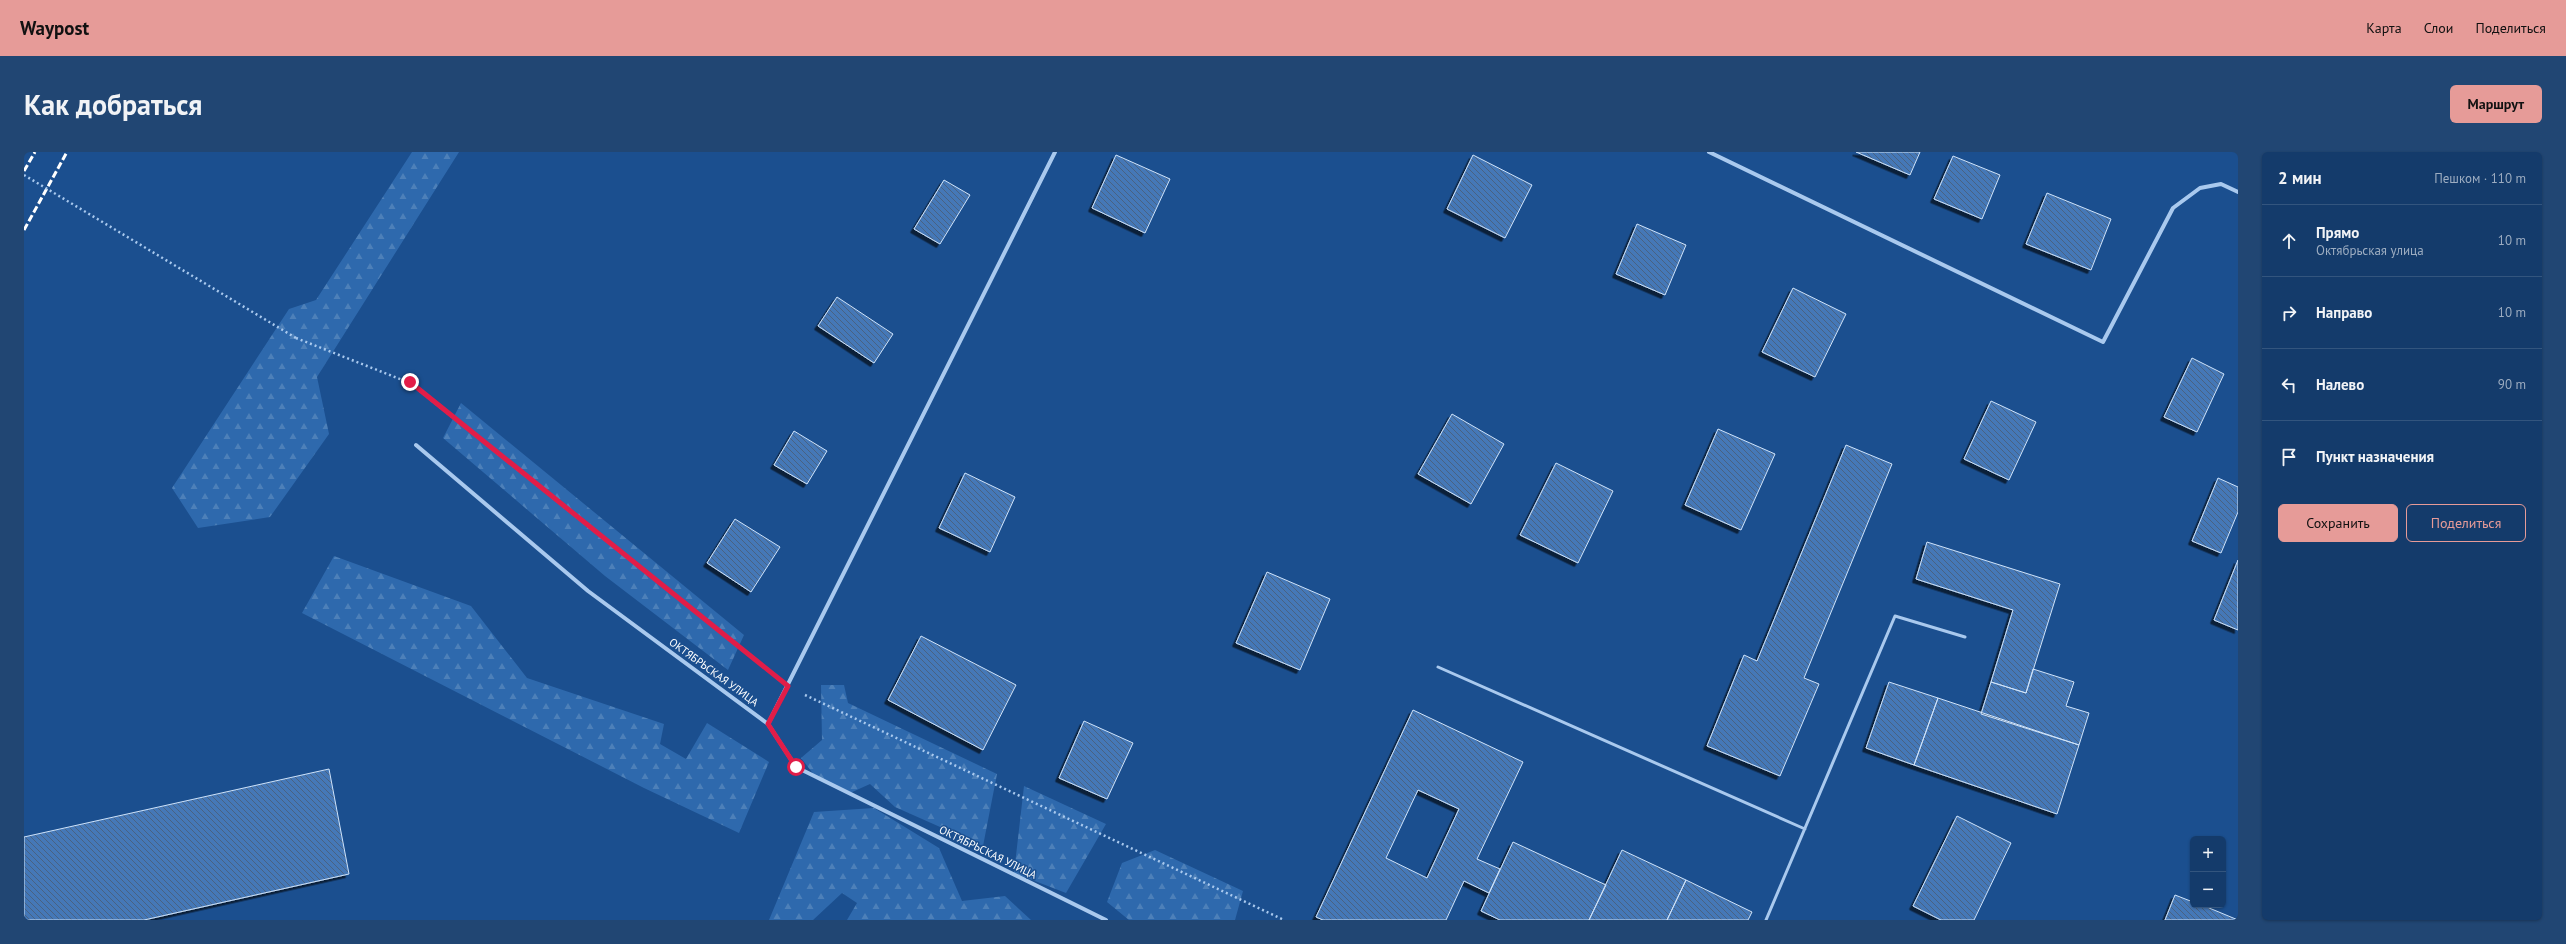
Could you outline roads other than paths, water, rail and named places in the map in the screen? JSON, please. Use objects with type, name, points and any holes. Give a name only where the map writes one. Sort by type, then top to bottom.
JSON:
[{"type":"street","points":[[768,724],[1055,152]]},
{"type":"street","points":[[1709,152],[2103,342],[2173,208],[2200,188],[2221,184],[2238,192]]},
{"type":"street","name":"ОКТЯБРЬСКАЯ УЛИЦА","points":[[416,445],[588,591],[768,724],[796,767],[1106,920]]},
{"type":"lane","points":[[1766,920],[1895,616],[1965,637]]},
{"type":"lane","points":[[1438,667],[1804,829]]},
{"type":"railway","points":[[24,171],[35,152]]},
{"type":"railway","points":[[24,230],[67,152]]}]
